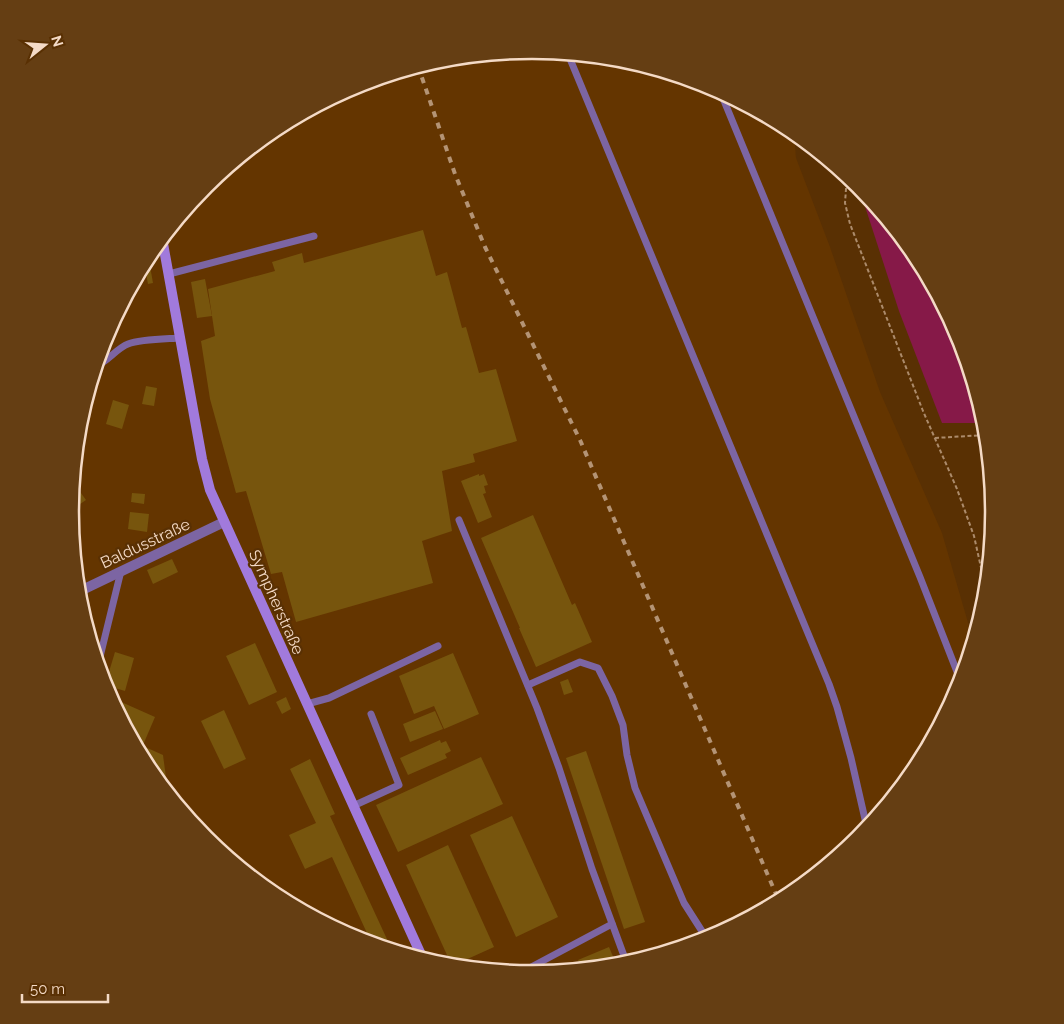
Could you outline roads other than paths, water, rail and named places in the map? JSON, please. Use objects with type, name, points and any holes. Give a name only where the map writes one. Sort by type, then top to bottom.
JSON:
[{"type":"street","name":"Sympherstraße","points":[[164,248],[202,459],[210,490],[419,951]]},
{"type":"street","name":"Baldusstraße","points":[[85,588],[224,522]]},
{"type":"lane","points":[[571,61],[837,707],[865,819]]},
{"type":"lane","points":[[724,102],[920,577],[956,670]]},
{"type":"lane","points":[[168,274],[314,236]]},
{"type":"lane","points":[[105,360],[128,344],[180,338]]},
{"type":"lane","points":[[459,520],[528,685],[560,768],[592,869],[624,956]]},
{"type":"lane","points":[[101,652],[121,571]]},
{"type":"lane","points":[[307,704],[328,698],[438,646]]},
{"type":"lane","points":[[528,685],[580,662],[598,668],[612,696],[623,725],[627,755],[635,788],[684,903],[702,932]]},
{"type":"lane","points":[[353,806],[399,785],[371,714]]},
{"type":"lane","points":[[535,965],[612,924]]},
{"type":"railway","points":[[420,73],[455,174],[485,247],[580,440],[776,894]]}]
